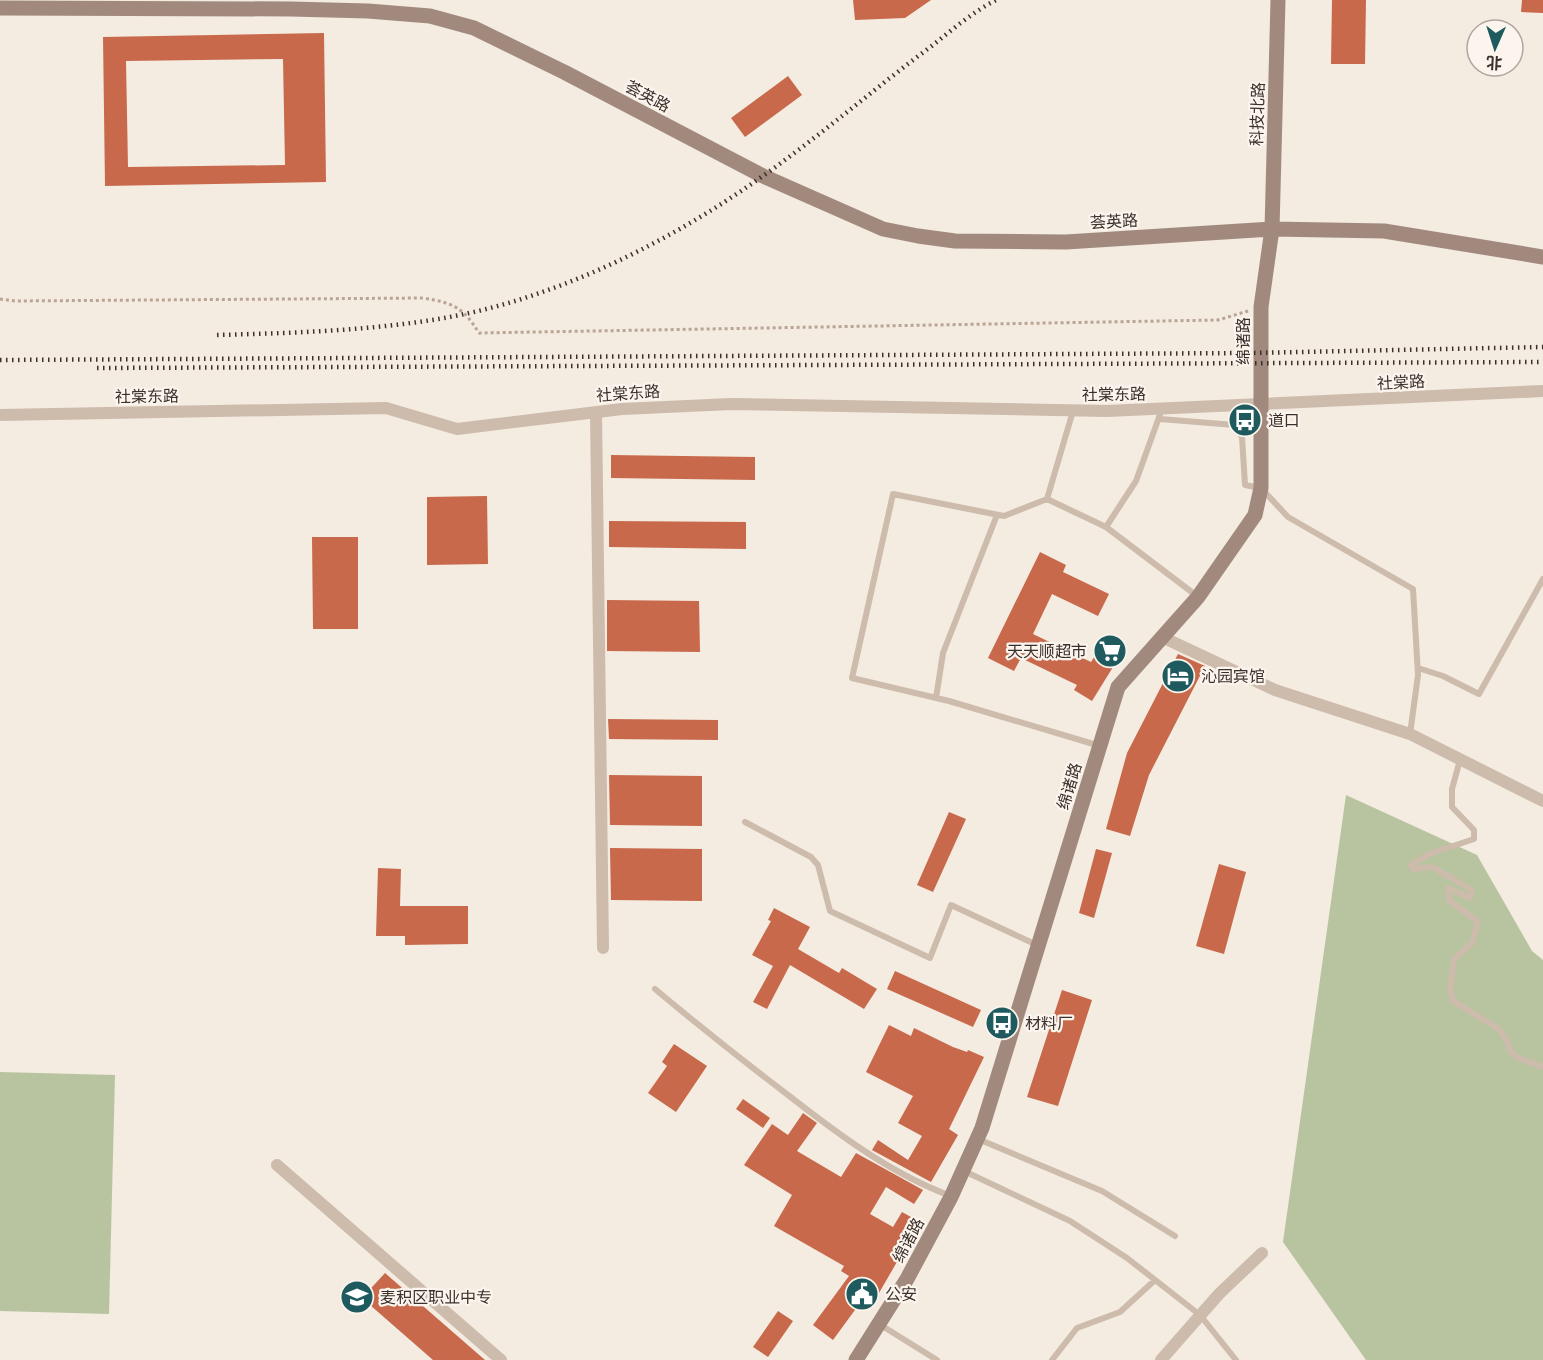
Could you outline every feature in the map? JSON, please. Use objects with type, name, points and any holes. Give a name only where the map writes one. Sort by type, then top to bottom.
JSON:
[{"type":"street","name":"科技北路","points":[[1272,229],[1278,0]]},
{"type":"street","name":"荟英路","points":[[0,8],[291,9],[368,11],[430,16],[474,28],[564,72],[763,176],[883,229],[918,236],[955,241],[1066,242],[1272,229],[1384,231],[1543,257]]},
{"type":"street","name":"绵诸路","points":[[856,1360],[907,1279],[951,1197],[977,1138],[1118,687],[1198,597],[1255,515],[1261,488],[1261,308],[1272,229]]},
{"type":"street","name":"社棠路","points":[[1261,405],[1543,391]]},
{"type":"street","name":"社棠东路","points":[[0,415],[386,408],[457,429],[596,412],[731,405],[1161,414],[1261,405]]},
{"type":"street","points":[[596,412],[603,948]]},
{"type":"street","points":[[1162,637],[1275,690],[1410,734],[1543,801]]},
{"type":"street","points":[[277,1165],[501,1360]]},
{"type":"street","points":[[1161,1360],[1200,1315],[1262,1253]]},
{"type":"lane","points":[[1047,499],[1073,411]]},
{"type":"lane","points":[[1106,527],[1136,481],[1161,414],[1234,425],[1242,437],[1245,485],[1261,488],[1288,517],[1413,589],[1418,668],[1410,734]]},
{"type":"lane","points":[[1100,746],[936,698],[852,678],[893,494],[1004,516],[1047,499],[1106,527],[1198,597]]},
{"type":"lane","points":[[936,698],[942,653],[997,515]]},
{"type":"lane","points":[[1418,668],[1443,676],[1479,694],[1543,579]]},
{"type":"lane","points":[[1461,759],[1452,789],[1452,807],[1474,830],[1473,840],[1429,854],[1411,865],[1413,869],[1432,867],[1472,890],[1470,898],[1448,888],[1449,900],[1478,922],[1472,943],[1454,959],[1450,990],[1453,1001],[1498,1029],[1508,1043],[1510,1051],[1519,1058],[1543,1067]]},
{"type":"lane","points":[[745,822],[811,856],[818,865],[830,911],[930,958],[951,905],[1039,945]]},
{"type":"lane","points":[[655,989],[717,1041],[839,1135],[921,1185],[951,1197]]},
{"type":"lane","points":[[977,1138],[1102,1191],[1175,1236]]},
{"type":"lane","points":[[963,1171],[1070,1221],[1127,1258],[1200,1315],[1236,1360]]},
{"type":"lane","points":[[1052,1360],[1077,1328],[1120,1312],[1155,1280]]},
{"type":"lane","points":[[879,1324],[937,1360]]},
{"type":"path","points":[[0,299],[15,301],[423,298],[442,301],[466,312],[479,333],[1218,321],[1261,308]]},
{"type":"green space","points":[[1346,795],[1477,855],[1532,951],[1543,960],[1543,1360],[1366,1360],[1283,1242]]},
{"type":"green space","points":[[0,1072],[115,1075],[109,1314],[0,1311]]},
{"type":"building","points":[[853,0],[931,0],[905,18],[855,20]]},
{"type":"building","points":[[1332,0],[1366,0],[1365,64],[1331,64]]},
{"type":"building","points":[[1522,0],[1543,0],[1543,13],[1521,12]]},
{"type":"building","points":[[324,33],[326,182],[105,186],[103,37]],"holes":[[[283,59],[285,165],[128,167],[126,61]]]},
{"type":"building","points":[[788,76],[802,95],[745,137],[731,118]]},
{"type":"building","points":[[611,455],[755,457],[755,480],[611,478]]},
{"type":"building","points":[[487,496],[488,564],[427,565],[427,497]]},
{"type":"building","points":[[609,521],[746,522],[746,549],[609,547]]},
{"type":"building","points":[[312,537],[358,537],[358,629],[313,629]]},
{"type":"building","points":[[1040,552],[1066,565],[1063,572],[1109,594],[1098,616],[1052,594],[1033,634],[1091,662],[1108,635],[1126,646],[1092,701],[1074,690],[1077,685],[1021,658],[1014,671],[988,658]]},
{"type":"building","points":[[607,600],[699,601],[700,652],[607,651]]},
{"type":"building","points":[[1178,654],[1205,666],[1149,775],[1130,836],[1106,829],[1127,753]]},
{"type":"building","points":[[608,719],[718,720],[718,740],[609,739]]},
{"type":"building","points":[[609,775],[702,776],[702,826],[610,825]]},
{"type":"building","points":[[949,812],[966,819],[933,892],[917,885]]},
{"type":"building","points":[[610,848],[702,849],[702,901],[611,900]]},
{"type":"building","points":[[1096,849],[1112,853],[1094,918],[1079,913]]},
{"type":"building","points":[[1219,864],[1246,872],[1224,954],[1196,946]]},
{"type":"building","points":[[378,868],[401,869],[400,906],[468,906],[468,944],[405,945],[405,936],[376,936]]},
{"type":"building","points":[[774,908],[810,927],[798,949],[839,973],[842,968],[877,989],[864,1009],[790,965],[767,1009],[753,1002],[773,966],[752,955],[771,921],[768,920]]},
{"type":"building","points":[[895,971],[981,1010],[973,1027],[887,989]]},
{"type":"building","points":[[1062,990],[1092,1000],[1058,1106],[1027,1097]]},
{"type":"building","points":[[889,1025],[911,1036],[914,1028],[953,1047],[984,1057],[949,1129],[958,1135],[931,1182],[872,1150],[878,1140],[908,1160],[922,1136],[898,1123],[913,1096],[866,1072]]},
{"type":"building","points":[[674,1044],[707,1066],[676,1112],[648,1093],[667,1066],[662,1062]]},
{"type":"building","points":[[743,1099],[770,1118],[763,1128],[736,1109]]},
{"type":"building","points":[[803,1113],[817,1123],[797,1151],[841,1177],[856,1153],[923,1190],[914,1204],[886,1187],[870,1214],[893,1227],[902,1212],[920,1222],[879,1293],[871,1288],[833,1340],[813,1325],[849,1276],[841,1271],[844,1266],[774,1226],[792,1195],[744,1165],[772,1124],[788,1135]]},
{"type":"building","points":[[385,1273],[485,1360],[433,1360],[362,1298]]},
{"type":"building","points":[[778,1311],[793,1321],[768,1357],[753,1347]]},
{"type":"railway","points":[[217,335],[356,329],[438,319],[523,299],[607,266],[687,225],[760,178],[963,21],[996,0]]},
{"type":"railway","points":[[0,360],[1249,353],[1543,347]]},
{"type":"railway","points":[[97,368],[1543,362]]},
{"type":"place","name":"道口","points":[[1245,420]]},
{"type":"place","name":"天天顺超市","points":[[1110,651]]},
{"type":"place","name":"沁园宾馆","points":[[1178,676]]},
{"type":"place","name":"材料厂","points":[[1002,1023]]},
{"type":"place","name":"公安","points":[[862,1294]]},
{"type":"place","name":"麦积区职业中专","points":[[357,1297]]}]
